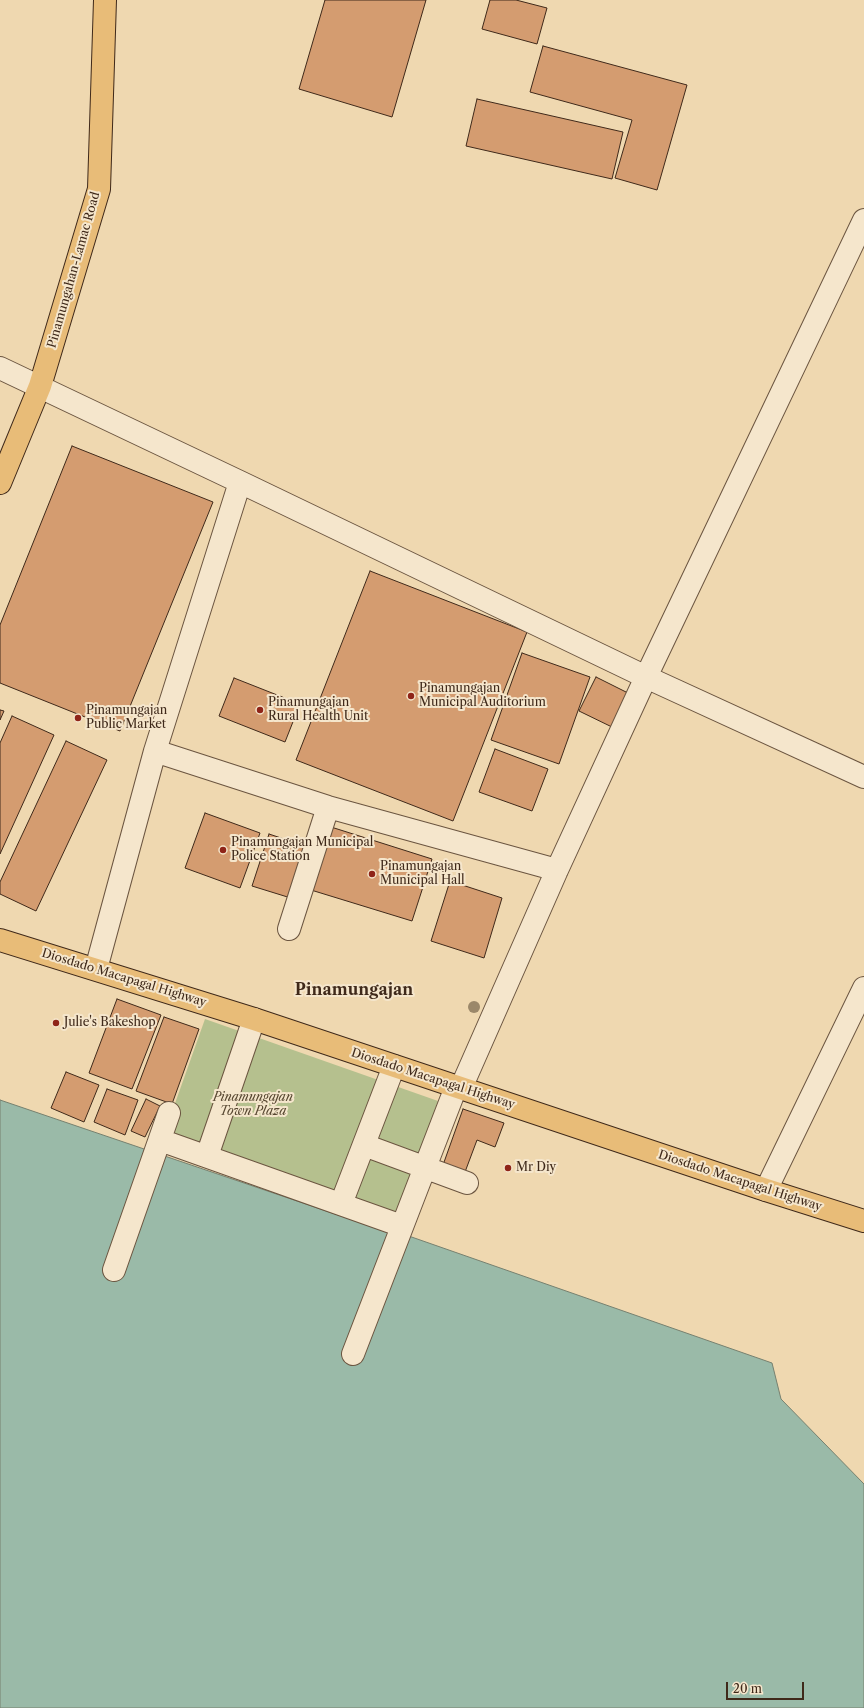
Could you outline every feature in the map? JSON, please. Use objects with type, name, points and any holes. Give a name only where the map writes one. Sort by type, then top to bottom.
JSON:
[{"type":"main road","name":"Pinamungahan-Lamac Road","points":[[0,483],[40,386],[99,189],[105,0]]},
{"type":"main road","name":"Diosdado Macapagal Highway","points":[[0,940],[254,1019],[766,1190],[864,1221]]},
{"type":"street","points":[[353,1354],[425,1166],[458,1088],[646,677],[864,220]]},
{"type":"street","points":[[0,368],[646,677],[864,777]]},
{"type":"street","points":[[96,969],[155,751],[240,482]]},
{"type":"street","points":[[155,751],[328,807],[557,870]]},
{"type":"street","points":[[289,929],[328,807]]},
{"type":"street","points":[[766,1190],[864,988]]},
{"type":"street","points":[[206,1156],[254,1019]]},
{"type":"street","points":[[341,1204],[394,1066]]},
{"type":"street","points":[[114,1270],[170,1113]]},
{"type":"street","points":[[160,1140],[402,1226]]},
{"type":"street","points":[[364,1146],[425,1166],[467,1183]]},
{"type":"green space","name":"Pinamungajan Town Plaza","points":[[205,1019],[438,1101],[395,1222],[162,1140]]},
{"type":"shaded area","points":[[0,1100],[391,1233],[403,1234],[772,1363],[781,1399],[864,1484],[864,1708],[0,1708]]},
{"type":"building","points":[[325,0],[426,0],[392,117],[299,89]]},
{"type":"building","points":[[490,0],[516,0],[547,8],[537,44],[482,29]]},
{"type":"building","points":[[543,46],[687,85],[657,190],[615,178],[632,120],[530,92]]},
{"type":"building","points":[[477,99],[623,132],[612,179],[466,146]]},
{"type":"building","points":[[72,446],[213,502],[120,731],[0,683],[0,625]]},
{"type":"building","name":"Pinamungajan Municipal Auditorium","points":[[370,571],[527,632],[453,821],[296,760]]},
{"type":"building","points":[[522,653],[590,677],[559,764],[491,740]]},
{"type":"building","points":[[596,677],[630,694],[614,728],[579,711]]},
{"type":"building","name":"Pinamungajan Rural Health Unit","points":[[234,678],[300,704],[285,742],[219,716]]},
{"type":"building","points":[[0,710],[4,711],[0,720]]},
{"type":"building","points":[[12,716],[54,735],[0,854],[0,743]]},
{"type":"building","points":[[66,741],[107,760],[36,911],[0,894],[0,882]]},
{"type":"building","points":[[495,749],[548,769],[532,811],[479,792]]},
{"type":"building","name":"Pinamungajan Municipal Police Station","points":[[205,813],[260,833],[240,888],[185,868]]},
{"type":"building","name":"Pinamungajan Municipal Hall","points":[[331,827],[432,859],[412,921],[311,890]]},
{"type":"building","points":[[269,834],[311,848],[294,899],[252,886]]},
{"type":"building","points":[[450,881],[502,898],[484,958],[431,941]]},
{"type":"building","points":[[117,999],[161,1015],[132,1089],[89,1073]]},
{"type":"building","points":[[164,1017],[199,1029],[172,1104],[136,1091]]},
{"type":"building","points":[[66,1072],[99,1085],[84,1122],[51,1108]]},
{"type":"building","points":[[107,1089],[138,1100],[125,1135],[94,1122]]},
{"type":"building","points":[[146,1099],[160,1106],[145,1137],[131,1131]]},
{"type":"building","points":[[463,1109],[504,1123],[495,1147],[477,1140],[465,1172],[443,1165]]},
{"type":"place","name":"Pinamungajan Municipal Auditorium","points":[[411,696]]},
{"type":"place","name":"Pinamungajan Rural Health Unit","points":[[260,710]]},
{"type":"place","name":"Pinamungajan Public Market","points":[[78,718]]},
{"type":"place","name":"Pinamungajan Municipal Police Station","points":[[223,850]]},
{"type":"place","name":"Pinamungajan Municipal Hall","points":[[372,874]]},
{"type":"place","name":"Julie's Bakeshop","points":[[56,1023]]},
{"type":"place","name":"Mr Diy","points":[[508,1168]]},
{"type":"district","name":"Pinamungajan","points":[[354,990]]}]
